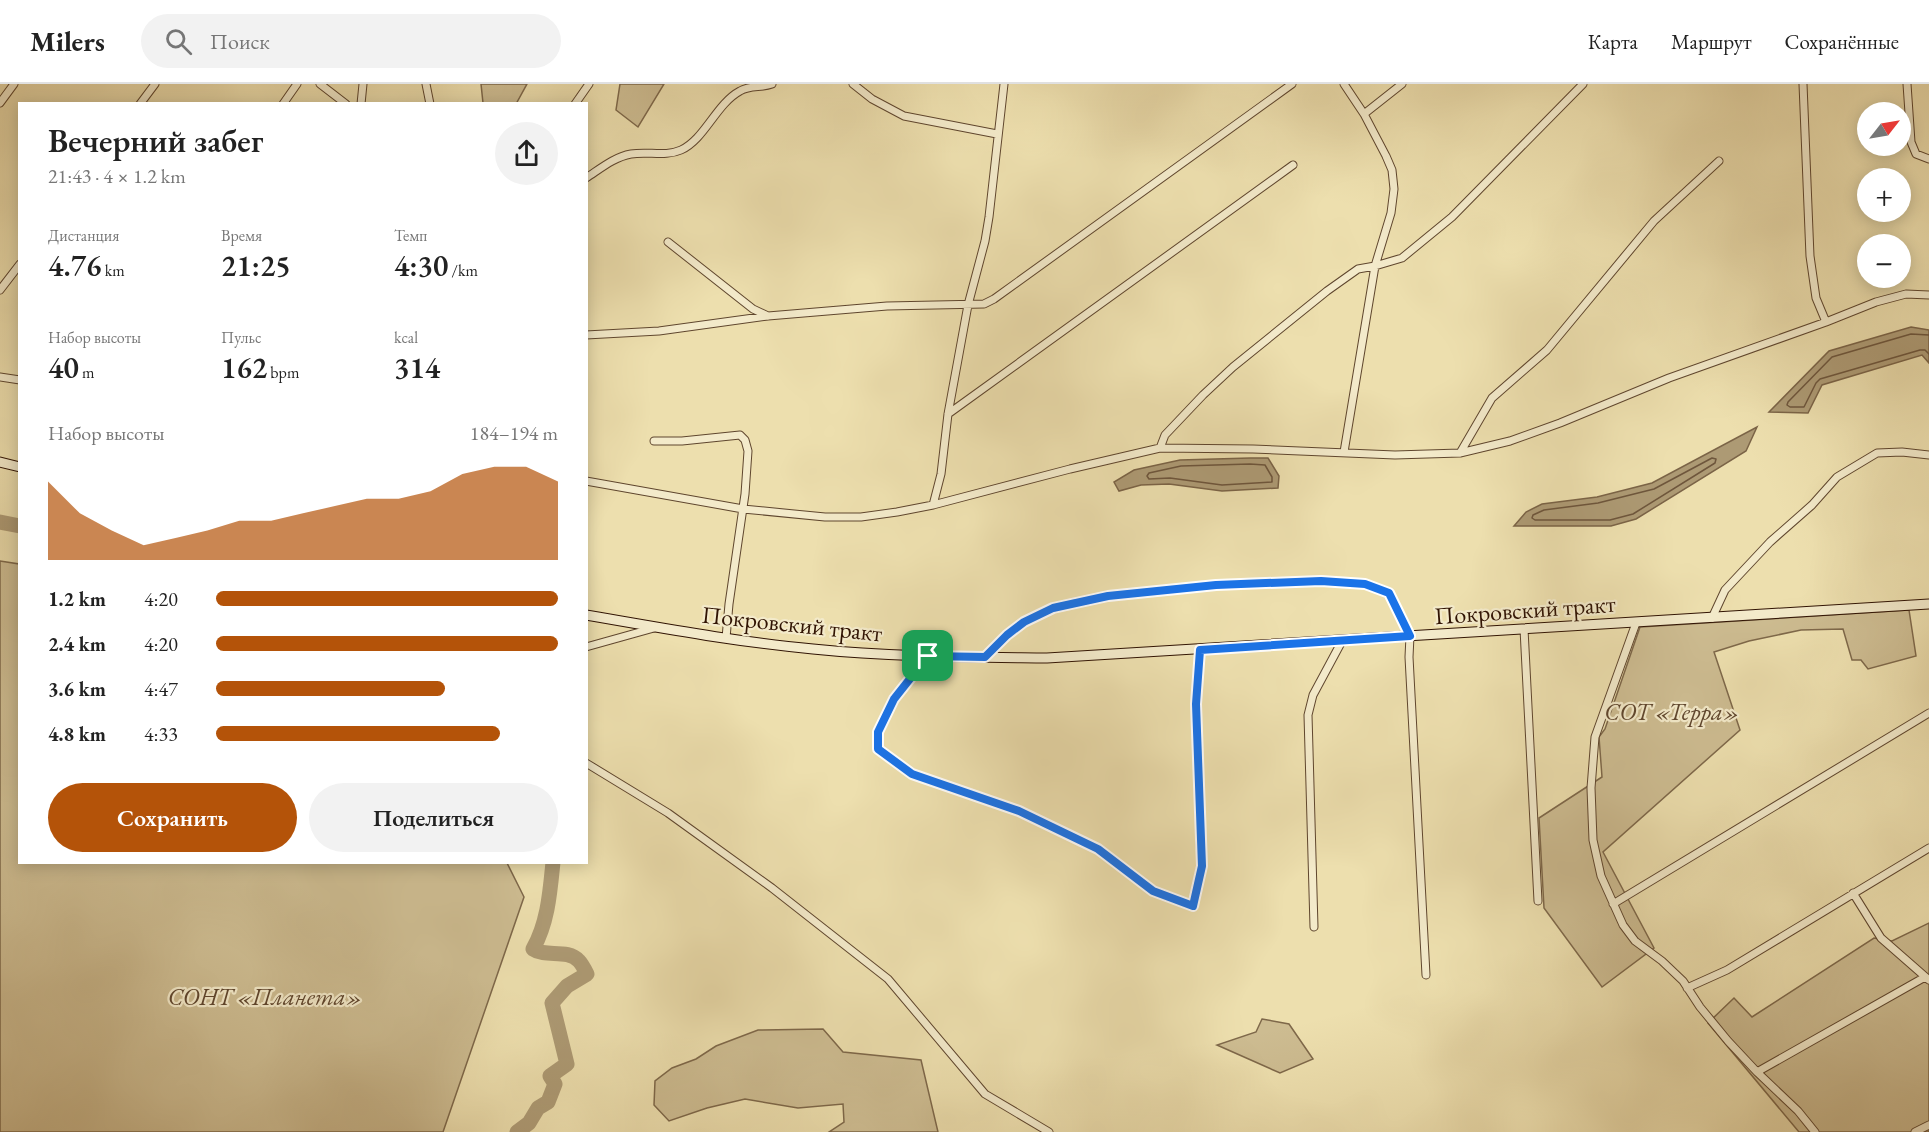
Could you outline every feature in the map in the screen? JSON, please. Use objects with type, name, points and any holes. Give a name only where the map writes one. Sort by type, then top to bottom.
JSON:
[{"type":"main road","points":[[0,462],[18,466]]},
{"type":"main road","name":"Покровский тракт","points":[[588,615],[726,638],[813,649],[928,656],[1047,658],[1929,604]]},
{"type":"street","points":[[0,103],[14,84]]},
{"type":"street","points":[[142,102],[155,84]]},
{"type":"street","points":[[284,102],[297,84]]},
{"type":"street","points":[[320,84],[343,102]]},
{"type":"street","points":[[361,102],[363,84]]},
{"type":"street","points":[[426,84],[430,102]]},
{"type":"street","points":[[576,102],[589,84]]},
{"type":"street","points":[[588,177],[614,159],[631,154],[670,153],[684,149],[721,108],[740,91],[754,86],[772,84]]},
{"type":"street","points":[[853,84],[872,99],[904,116],[997,134]]},
{"type":"street","points":[[933,505],[941,474],[948,414],[968,304],[985,241],[1004,84]]},
{"type":"street","points":[[588,335],[659,331],[768,316],[887,306],[984,304],[1292,84]]},
{"type":"street","points":[[1344,84],[1364,114],[1392,170],[1394,189],[1391,213],[1375,266],[1344,452]]},
{"type":"street","points":[[1364,114],[1402,84]]},
{"type":"street","points":[[1160,448],[1166,435],[1179,420],[1233,367],[1327,291],[1359,269],[1402,258],[1452,217],[1583,84]]},
{"type":"street","points":[[1803,84],[1810,256],[1816,298],[1826,322]]},
{"type":"street","points":[[1907,84],[1911,142],[1916,154],[1929,159]]},
{"type":"street","points":[[1460,453],[1492,398],[1547,350],[1654,221],[1719,161]]},
{"type":"street","points":[[948,414],[1293,165]]},
{"type":"street","points":[[668,242],[753,309],[768,316]]},
{"type":"street","points":[[0,290],[18,267]]},
{"type":"street","points":[[588,481],[743,509],[825,517],[861,517],[933,505],[1160,448],[1344,452],[1395,456],[1460,453],[1510,441],[1560,423],[1669,378],[1876,302],[1906,294],[1929,295]]},
{"type":"street","points":[[0,377],[18,380]]},
{"type":"street","points":[[654,441],[682,441],[740,435],[745,440],[748,451],[743,509],[726,638]]},
{"type":"street","points":[[1712,618],[1725,590],[1770,542],[1812,505],[1837,477],[1877,453],[1902,452],[1929,455]]},
{"type":"street","points":[[985,657],[1024,622],[1053,608],[1108,596],[1216,585],[1321,581],[1365,584],[1389,593],[1410,636],[1409,657],[1426,975]]},
{"type":"street","points":[[1636,622],[1595,737],[1592,753],[1593,840],[1601,876],[1623,925],[1635,942],[1662,961],[1683,981],[1728,1041],[1798,1111],[1815,1132]]},
{"type":"street","points":[[588,645],[656,627]]},
{"type":"street","points":[[1524,629],[1538,901]]},
{"type":"street","points":[[1314,927],[1308,715],[1313,695],[1342,641]]},
{"type":"street","points":[[928,656],[894,699],[878,732],[878,749],[912,774],[1019,811],[1098,849],[1153,891],[1193,906],[1202,866],[1196,704],[1200,650]]},
{"type":"street","points":[[1613,904],[1929,713]]},
{"type":"street","points":[[588,764],[677,820],[772,888],[888,979],[985,1094],[1049,1132]]},
{"type":"street","points":[[1687,987],[1727,970],[1929,848]]},
{"type":"street","points":[[1757,1072],[1927,978],[1881,938],[1853,893]]},
{"type":"street","points":[[1915,1132],[1929,1125]]},
{"type":"green space","points":[[481,84],[527,84],[517,102],[483,102]]},
{"type":"green space","points":[[620,84],[664,84],[638,127],[616,110]]},
{"type":"green space","name":"СОНТ «Планета»","points":[[0,561],[18,564],[18,864],[508,864],[524,897],[443,1132],[0,1132]]},
{"type":"green space","name":"СОТ «Терра»","points":[[1909,610],[1916,656],[1868,669],[1861,660],[1852,660],[1843,629],[1801,630],[1749,641],[1714,652],[1740,730],[1603,852],[1654,948],[1602,987],[1544,908],[1539,818],[1602,777],[1599,737],[1605,729],[1640,627]]},
{"type":"green space","points":[[1929,923],[1929,1132],[1799,1132],[1708,1023],[1734,998],[1752,1017],[1874,938],[1892,941]]},
{"type":"green space","points":[[1262,1019],[1289,1024],[1313,1059],[1280,1073],[1217,1045],[1256,1032]]},
{"type":"green space","points":[[823,1029],[843,1052],[921,1060],[938,1132],[829,1132],[844,1122],[843,1104],[798,1108],[745,1099],[707,1108],[669,1121],[654,1105],[655,1081],[672,1068],[696,1059],[716,1046],[758,1030]]},
{"type":"water","points":[[1911,327],[1929,330],[1929,363],[1922,355],[1822,385],[1808,413],[1769,412],[1829,351]]},
{"type":"water","points":[[1757,427],[1746,451],[1636,519],[1611,526],[1514,526],[1526,512],[1542,504],[1597,497],[1652,483]]},
{"type":"water","points":[[1268,458],[1279,476],[1278,488],[1222,491],[1169,484],[1141,485],[1119,491],[1114,482],[1134,470],[1180,460]]},
{"type":"waterway","points":[[0,522],[18,526]]},
{"type":"waterway","points":[[517,1132],[529,1123],[538,1108],[548,1102],[555,1084],[550,1076],[567,1064],[552,1003],[567,986],[587,974],[574,957],[538,952],[533,949],[545,918],[553,864]]},
{"type":"route","points":[[1321,581],[1365,584],[1389,593],[1410,636],[1200,650],[1196,704],[1202,866],[1193,906],[1153,891],[1098,849],[1019,811],[912,774],[878,749],[878,732],[894,699],[928,656],[985,657],[1024,622],[1053,608],[1108,596],[1216,585],[1321,581]]}]
